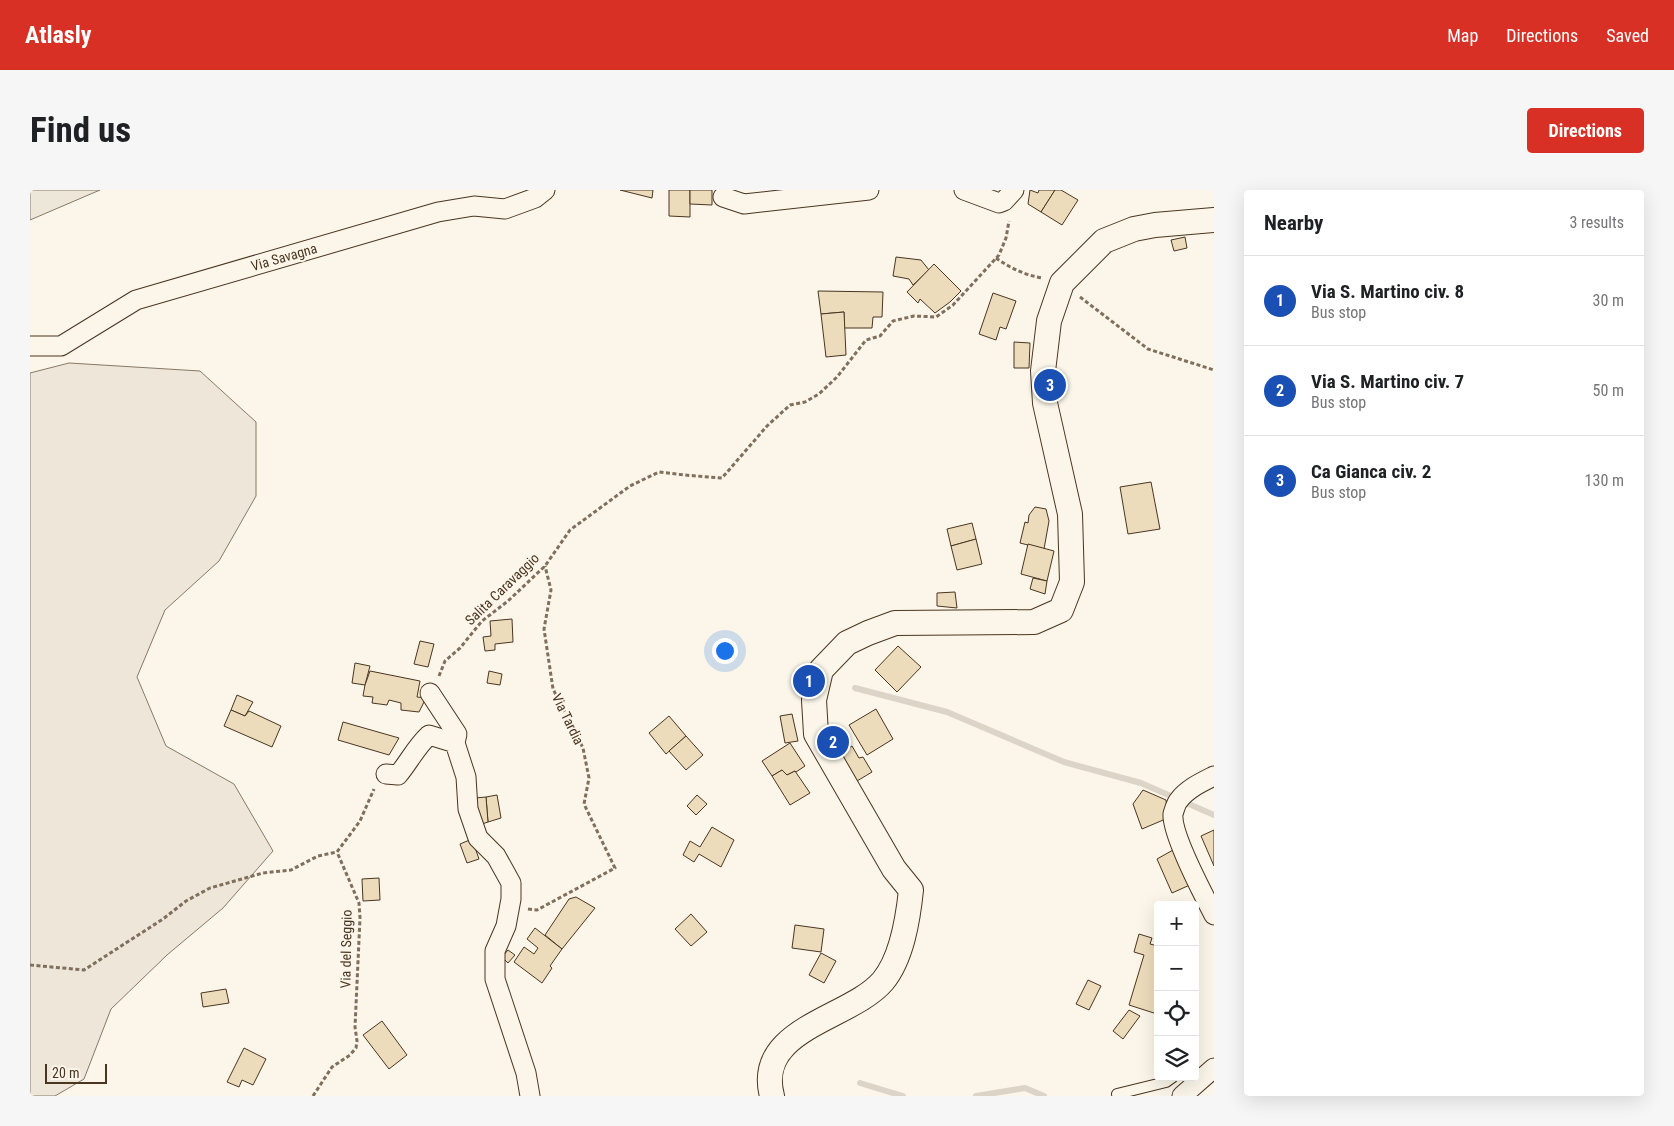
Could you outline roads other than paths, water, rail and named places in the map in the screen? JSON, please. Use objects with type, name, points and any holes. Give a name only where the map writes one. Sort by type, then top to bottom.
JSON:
[{"type":"street","name":"Via Savagna","points":[[30,346],[61,346],[136,300],[438,212],[474,206],[505,208],[535,198],[545,190]]},
{"type":"street","points":[[723,197],[744,204],[870,190]]},
{"type":"street","points":[[964,190],[999,203],[1004,201],[1014,190]]},
{"type":"street","points":[[772,1096],[770,1074],[775,1059],[784,1045],[802,1032],[864,996],[881,983],[892,970],[908,915],[911,890],[894,869],[816,734],[814,700],[821,670],[847,643],[895,623],[1034,622],[1061,610],[1072,582],[1070,514],[1045,403],[1043,370],[1049,322],[1062,283],[1104,241],[1134,229],[1155,225],[1214,220]]},
{"type":"street","points":[[430,693],[457,734],[455,742],[466,777],[468,809],[478,838],[496,856],[511,883],[511,899],[506,926],[495,950],[495,979],[526,1073],[530,1096]]},
{"type":"street","points":[[386,774],[398,775],[409,762],[413,740],[429,735],[455,742]]},
{"type":"street","points":[[1214,776],[1197,784],[1178,800],[1173,815],[1175,829],[1214,915]]},
{"type":"street","points":[[1182,1096],[1204,1073]]},
{"type":"lane","points":[[1117,1094],[1168,1081]]},
{"type":"waterway","points":[[855,688],[947,712],[1064,762],[1141,783],[1214,815]]},
{"type":"waterway","points":[[860,1083],[903,1096]]},
{"type":"waterway","points":[[976,1096],[1025,1088],[1044,1096]]},
{"type":"place","name":"Ca Gianca civ. 2","points":[[1050,385]]},
{"type":"place","name":"Via S. Martino civ. 8","points":[[809,681]]},
{"type":"place","name":"Via S. Martino civ. 7","points":[[833,742]]}]
